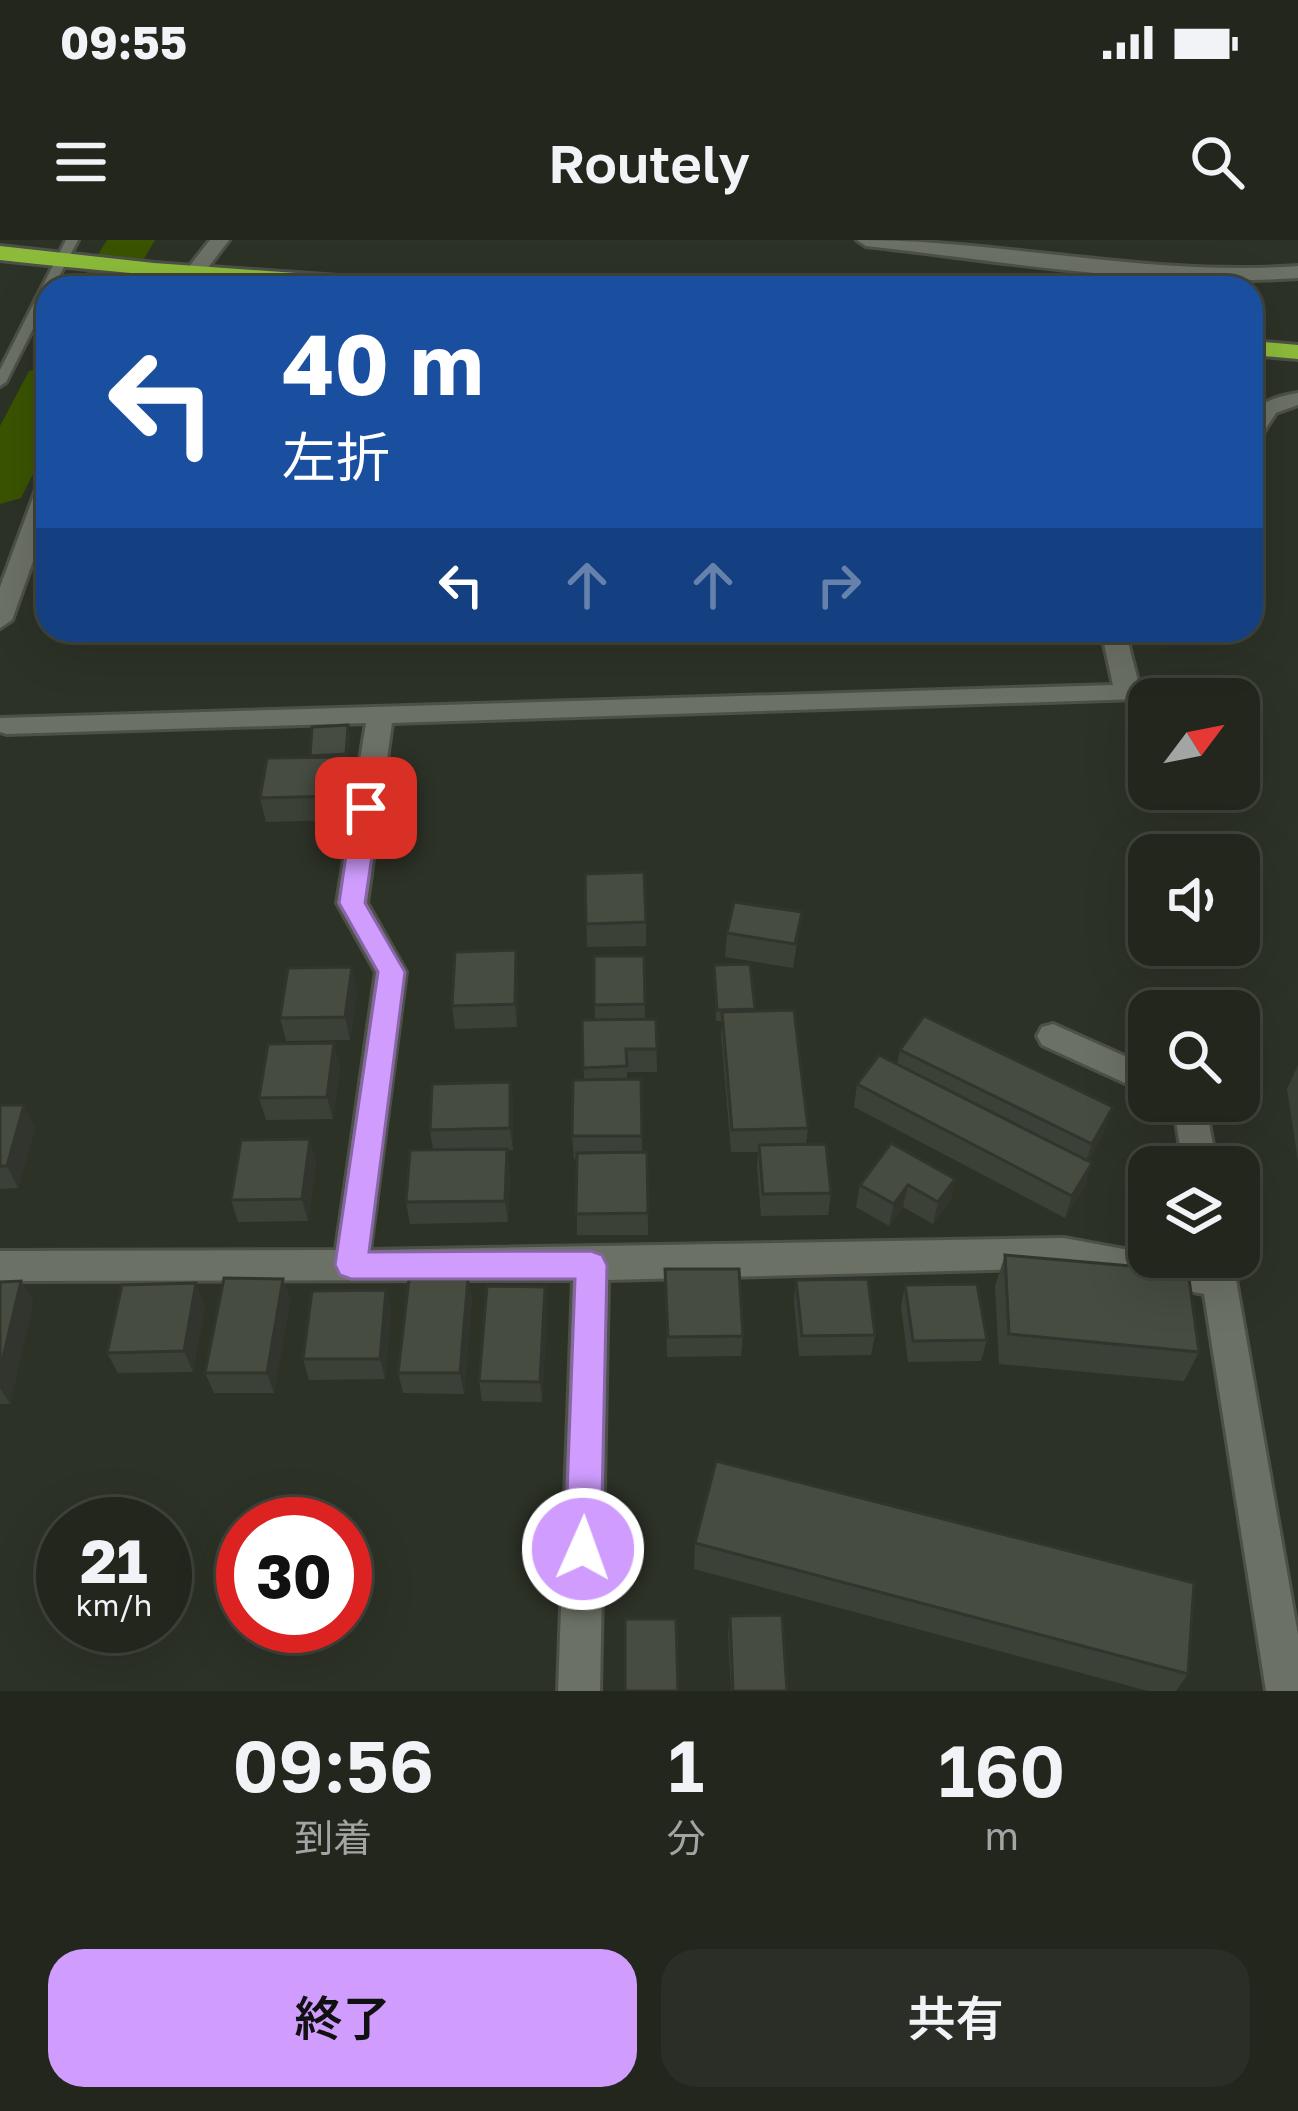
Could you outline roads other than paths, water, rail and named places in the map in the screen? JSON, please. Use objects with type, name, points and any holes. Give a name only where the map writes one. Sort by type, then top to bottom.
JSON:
[{"type":"highway","points":[[0,253],[73,255],[161,276],[237,276]]},
{"type":"highway","points":[[1263,349],[1298,352]]},
{"type":"street","points":[[194,273],[220,240]]},
{"type":"street","points":[[866,240],[1126,276]]},
{"type":"street","points":[[1242,276],[1298,272]]},
{"type":"street","points":[[1263,409],[1298,399]]},
{"type":"street","points":[[0,620],[36,520]]},
{"type":"street","points":[[7,725],[1128,693],[1116,642]]},
{"type":"street","points":[[351,1265],[392,972],[352,903],[380,714]]},
{"type":"street","points":[[1053,1036],[1128,1071]]},
{"type":"street","points":[[0,1266],[591,1265],[1064,1253],[1128,1260]]},
{"type":"street","points":[[579,1691],[591,1265]]},
{"type":"street","points":[[1218,1278],[1287,1691]]},
{"type":"lane","points":[[0,382],[36,319]]},
{"type":"waterway","points":[[109,276],[131,240]]},
{"type":"waterway","points":[[0,486],[36,409]]}]
